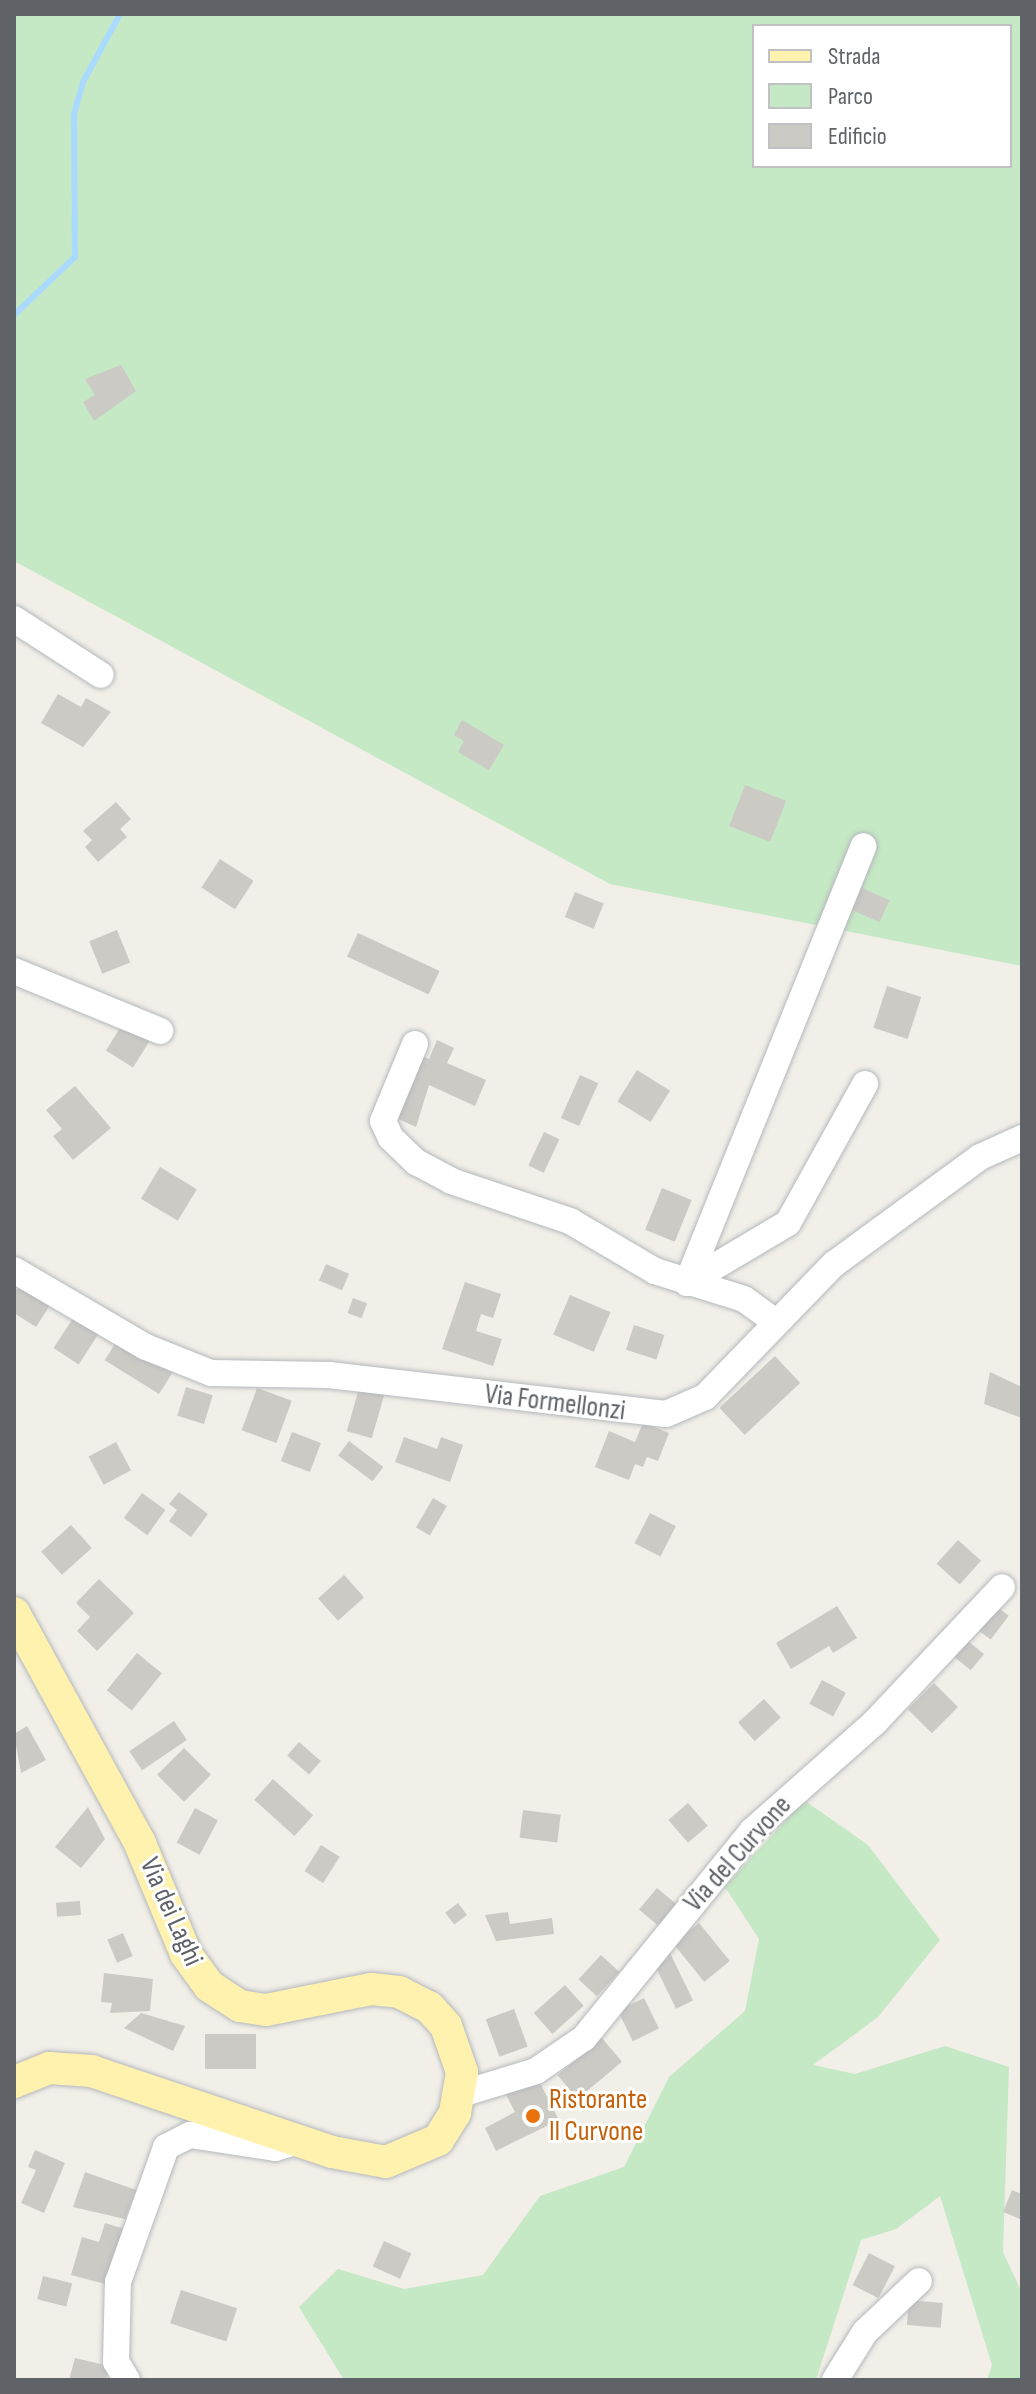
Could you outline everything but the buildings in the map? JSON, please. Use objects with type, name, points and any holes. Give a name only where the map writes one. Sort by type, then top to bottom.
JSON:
[{"type":"main road","name":"Via dei Laghi","points":[[14,1613],[139,1841],[186,1954],[209,1986],[240,2006],[266,2010],[371,1989],[411,1997],[453,2036],[461,2094]]},
{"type":"main road","points":[[14,2082],[49,2068],[92,2071],[362,2160],[411,2156],[438,2140],[461,2094]]},
{"type":"street","points":[[14,619],[101,675]]},
{"type":"street","points":[[687,1283],[864,846]]},
{"type":"street","points":[[14,971],[160,1031]]},
{"type":"street","points":[[415,1044],[383,1121],[402,1150],[437,1175],[570,1221],[687,1283],[744,1299],[774,1321]]},
{"type":"street","points":[[687,1283],[788,1223],[865,1084]]},
{"type":"street","name":"Via Formellonzi","points":[[14,1270],[146,1347],[211,1373],[342,1376],[645,1414],[682,1411],[700,1401],[774,1321],[834,1264],[950,1177],[998,1145],[1022,1138]]},
{"type":"street","name":"Via del Curvone","points":[[461,2094],[536,2071],[584,2038],[752,1831],[875,1722],[1002,1587]]},
{"type":"street","points":[[127,2380],[116,2362],[118,2282],[166,2147],[190,2135],[275,2148],[300,2141]]},
{"type":"street","points":[[835,2380],[865,2332],[919,2281]]},
{"type":"green space","points":[[14,14],[1022,14],[1022,966],[610,884],[14,561]]},
{"type":"green space","points":[[804,1800],[868,1845],[940,1940],[878,2017],[813,2065],[855,2074],[945,2046],[1009,2067],[1003,2252],[1022,2293],[1022,2380],[987,2380],[992,2365],[940,2196],[896,2229],[861,2240],[816,2380],[344,2380],[299,2307],[338,2269],[404,2289],[483,2275],[540,2196],[624,2167],[669,2077],[745,2011],[759,1939],[725,1887]]},
{"type":"waterway","points":[[14,315],[75,257],[74,114],[83,82],[120,14]]},
{"type":"place","name":"Ristorante Il Curvone","points":[[533,2116]]}]
